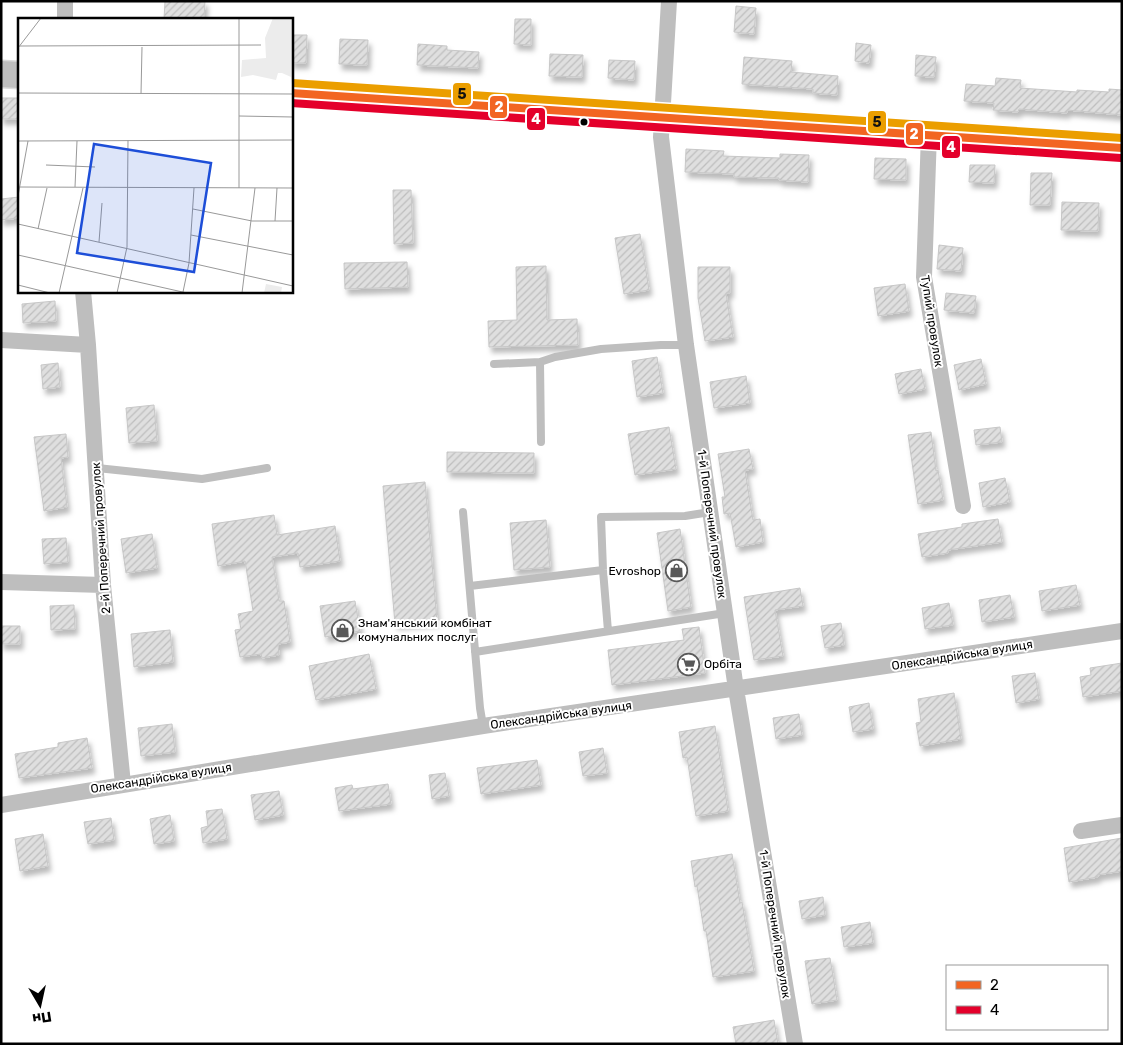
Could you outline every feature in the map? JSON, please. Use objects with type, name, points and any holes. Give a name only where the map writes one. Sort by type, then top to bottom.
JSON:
[{"type":"main road","points":[[1,74],[18,75]]},
{"type":"main road","points":[[292,93],[1122,148]]},
{"type":"street","points":[[64,18],[65,1]]},
{"type":"street","name":"1-й Поперечний провулок","points":[[668,1],[661,138],[686,345],[736,689],[795,1044]]},
{"type":"street","name":"Тупий провулок","points":[[929,134],[924,278],[963,506]]},
{"type":"street","name":"2-й Поперечний провулок","points":[[83,292],[97,468],[103,585],[123,784]]},
{"type":"street","points":[[1,340],[88,344]]},
{"type":"street","points":[[1,582],[103,585]]},
{"type":"street","name":"Олександрійська вулиця","points":[[1,805],[483,726],[1122,631]]},
{"type":"street","points":[[1081,831],[1122,825]]},
{"type":"lane","points":[[494,364],[540,362],[555,357],[601,349],[661,344],[686,345]]},
{"type":"lane","points":[[540,362],[541,442]]},
{"type":"lane","points":[[97,468],[202,479],[267,468]]},
{"type":"lane","points":[[464,512],[483,726]]},
{"type":"lane","points":[[608,631],[601,517],[685,516],[710,512]]},
{"type":"lane","points":[[470,586],[603,570]]},
{"type":"lane","points":[[475,652],[725,613]]},
{"type":"building","points":[[165,1],[205,1],[204,18],[164,18]]},
{"type":"building","points":[[736,6],[756,8],[754,34],[734,32]]},
{"type":"building","points":[[515,19],[531,19],[531,45],[514,44]]},
{"type":"building","points":[[292,35],[307,35],[306,63],[292,63]]},
{"type":"building","points":[[340,39],[368,40],[367,65],[339,64]]},
{"type":"building","points":[[856,43],[871,45],[869,63],[855,61]]},
{"type":"building","points":[[418,44],[447,46],[447,50],[479,52],[478,68],[417,65]]},
{"type":"building","points":[[550,54],[583,55],[582,77],[549,76]]},
{"type":"building","points":[[916,55],[936,57],[934,77],[915,76]]},
{"type":"building","points":[[744,57],[792,61],[791,72],[838,76],[837,95],[813,93],[813,89],[742,84]]},
{"type":"building","points":[[609,60],[635,61],[634,80],[608,78]]},
{"type":"building","points":[[996,78],[1021,80],[1020,88],[1077,92],[1077,90],[1109,92],[1109,89],[1122,90],[1122,115],[1067,110],[1067,113],[1019,109],[1018,112],[993,110],[994,103],[964,101],[966,84],[995,86]]},
{"type":"building","points":[[1,98],[18,98],[18,119],[1,119]]},
{"type":"building","points":[[686,149],[724,151],[723,156],[780,158],[780,154],[809,155],[808,182],[779,180],[779,178],[734,177],[734,174],[685,172]]},
{"type":"building","points":[[875,158],[906,159],[906,180],[874,179]]},
{"type":"building","points":[[970,165],[995,165],[994,183],[969,182]]},
{"type":"building","points":[[1031,173],[1052,173],[1050,205],[1030,205]]},
{"type":"building","points":[[393,190],[411,190],[413,243],[394,244]]},
{"type":"building","points":[[18,197],[18,218],[1,220],[1,199]]},
{"type":"building","points":[[1062,202],[1099,203],[1098,231],[1061,230]]},
{"type":"building","points":[[640,234],[649,290],[624,294],[615,238]]},
{"type":"building","points":[[939,245],[963,248],[961,271],[937,269]]},
{"type":"building","points":[[407,262],[408,287],[345,289],[344,263]]},
{"type":"building","points":[[546,266],[547,320],[577,319],[578,345],[489,347],[488,321],[517,320],[516,267]]},
{"type":"building","points":[[698,267],[730,267],[730,293],[726,293],[733,337],[705,341],[698,298]]},
{"type":"building","points":[[905,284],[909,311],[878,316],[874,288]]},
{"type":"building","points":[[946,293],[976,296],[974,313],[944,310]]},
{"type":"building","points":[[55,301],[56,321],[23,323],[22,304]]},
{"type":"building","points":[[657,357],[663,393],[637,397],[632,361]]},
{"type":"building","points":[[981,359],[986,384],[959,390],[954,365]]},
{"type":"building","points":[[58,363],[60,387],[43,389],[41,365]]},
{"type":"building","points":[[921,369],[925,389],[899,394],[895,374]]},
{"type":"building","points":[[746,376],[750,403],[714,408],[710,382]]},
{"type":"building","points":[[154,405],[157,441],[129,443],[126,408]]},
{"type":"building","points":[[669,427],[676,469],[635,475],[628,434]]},
{"type":"building","points":[[1000,427],[1002,442],[976,445],[974,430]]},
{"type":"building","points":[[931,432],[936,471],[938,470],[943,500],[918,504],[908,435]]},
{"type":"building","points":[[66,434],[68,457],[61,458],[67,507],[44,511],[34,437]]},
{"type":"building","points":[[749,449],[753,469],[745,470],[753,520],[760,519],[763,542],[736,547],[730,513],[724,514],[722,497],[725,497],[718,454]]},
{"type":"building","points":[[447,452],[534,453],[534,473],[447,472]]},
{"type":"building","points":[[1005,478],[1010,502],[983,507],[979,483]]},
{"type":"building","points":[[425,482],[437,621],[395,624],[383,486]]},
{"type":"building","points":[[274,515],[277,535],[335,526],[340,561],[300,567],[298,553],[272,557],[279,601],[284,601],[290,642],[278,644],[279,655],[262,658],[261,654],[240,657],[235,630],[241,629],[238,614],[253,611],[245,561],[218,566],[212,524]]},
{"type":"building","points":[[998,519],[1002,542],[948,550],[948,553],[922,557],[918,534],[962,527],[962,524]]},
{"type":"building","points":[[546,520],[550,567],[514,570],[510,523]]},
{"type":"building","points":[[680,529],[691,607],[668,611],[657,533]]},
{"type":"building","points":[[152,534],[157,568],[126,573],[121,539]]},
{"type":"building","points":[[66,538],[68,562],[44,564],[42,539]]},
{"type":"building","points":[[1076,585],[1080,605],[1042,611],[1039,591]]},
{"type":"building","points":[[800,588],[803,606],[775,610],[783,656],[754,660],[744,597]]},
{"type":"building","points":[[1010,595],[1014,617],[982,622],[979,600]]},
{"type":"building","points":[[355,601],[360,631],[325,637],[320,606]]},
{"type":"building","points":[[949,603],[953,625],[925,629],[922,608]]},
{"type":"building","points":[[74,605],[75,629],[51,630],[50,606]]},
{"type":"building","points":[[841,623],[844,645],[825,648],[821,626]]},
{"type":"building","points":[[1,626],[20,626],[20,644],[1,644]]},
{"type":"building","points":[[699,627],[705,673],[612,685],[608,650],[684,640],[682,629]]},
{"type":"building","points":[[170,630],[173,662],[134,667],[131,634]]},
{"type":"building","points":[[369,654],[376,689],[316,700],[309,666]]},
{"type":"building","points":[[1122,663],[1122,691],[1083,697],[1080,677],[1091,675],[1090,668]]},
{"type":"building","points":[[1035,673],[1039,699],[1016,703],[1012,676]]},
{"type":"building","points":[[954,693],[961,739],[920,746],[916,723],[921,722],[918,699]]},
{"type":"building","points":[[869,703],[873,729],[853,732],[849,707]]},
{"type":"building","points":[[799,714],[802,735],[776,739],[773,718]]},
{"type":"building","points":[[172,724],[175,752],[141,756],[138,728]]},
{"type":"building","points":[[715,726],[728,811],[696,816],[687,757],[683,758],[679,732]]},
{"type":"building","points":[[87,738],[92,768],[19,778],[15,754],[58,747],[58,743]]},
{"type":"building","points":[[603,748],[607,773],[583,776],[579,752]]},
{"type":"building","points":[[537,760],[541,785],[481,794],[477,768]]},
{"type":"building","points":[[445,773],[449,796],[432,799],[429,775]]},
{"type":"building","points":[[388,784],[391,804],[339,811],[335,788],[352,785],[353,789]]},
{"type":"building","points":[[279,791],[283,815],[255,820],[251,795]]},
{"type":"building","points":[[222,809],[227,839],[203,843],[201,828],[208,826],[206,811]]},
{"type":"building","points":[[170,815],[174,841],[154,844],[150,819]]},
{"type":"building","points":[[111,818],[114,840],[88,844],[84,822]]},
{"type":"building","points":[[43,834],[48,866],[20,871],[15,839]]},
{"type":"building","points":[[1122,838],[1122,871],[1069,882],[1064,848]]},
{"type":"building","points":[[732,854],[754,971],[713,977],[706,931],[704,931],[691,861]]},
{"type":"building","points":[[823,897],[825,915],[802,919],[799,901]]},
{"type":"building","points":[[870,922],[873,943],[844,947],[841,927]]},
{"type":"building","points":[[830,958],[837,1000],[812,1004],[805,961]]},
{"type":"building","points":[[774,1020],[778,1044],[736,1044],[733,1027]]},
{"type":"transit line","name":"5","points":[[292,83],[1122,138]]},
{"type":"transit line","name":"2","points":[[292,93],[1122,148]]},
{"type":"transit line","name":"4","points":[[292,103],[1121,158]]},
{"type":"place","name":"Evroshop","points":[[677,571]]},
{"type":"place","name":"Знам'янський комбінат комунальних послуг","points":[[342,630]]},
{"type":"place","name":"Орбіта","points":[[688,664]]}]
